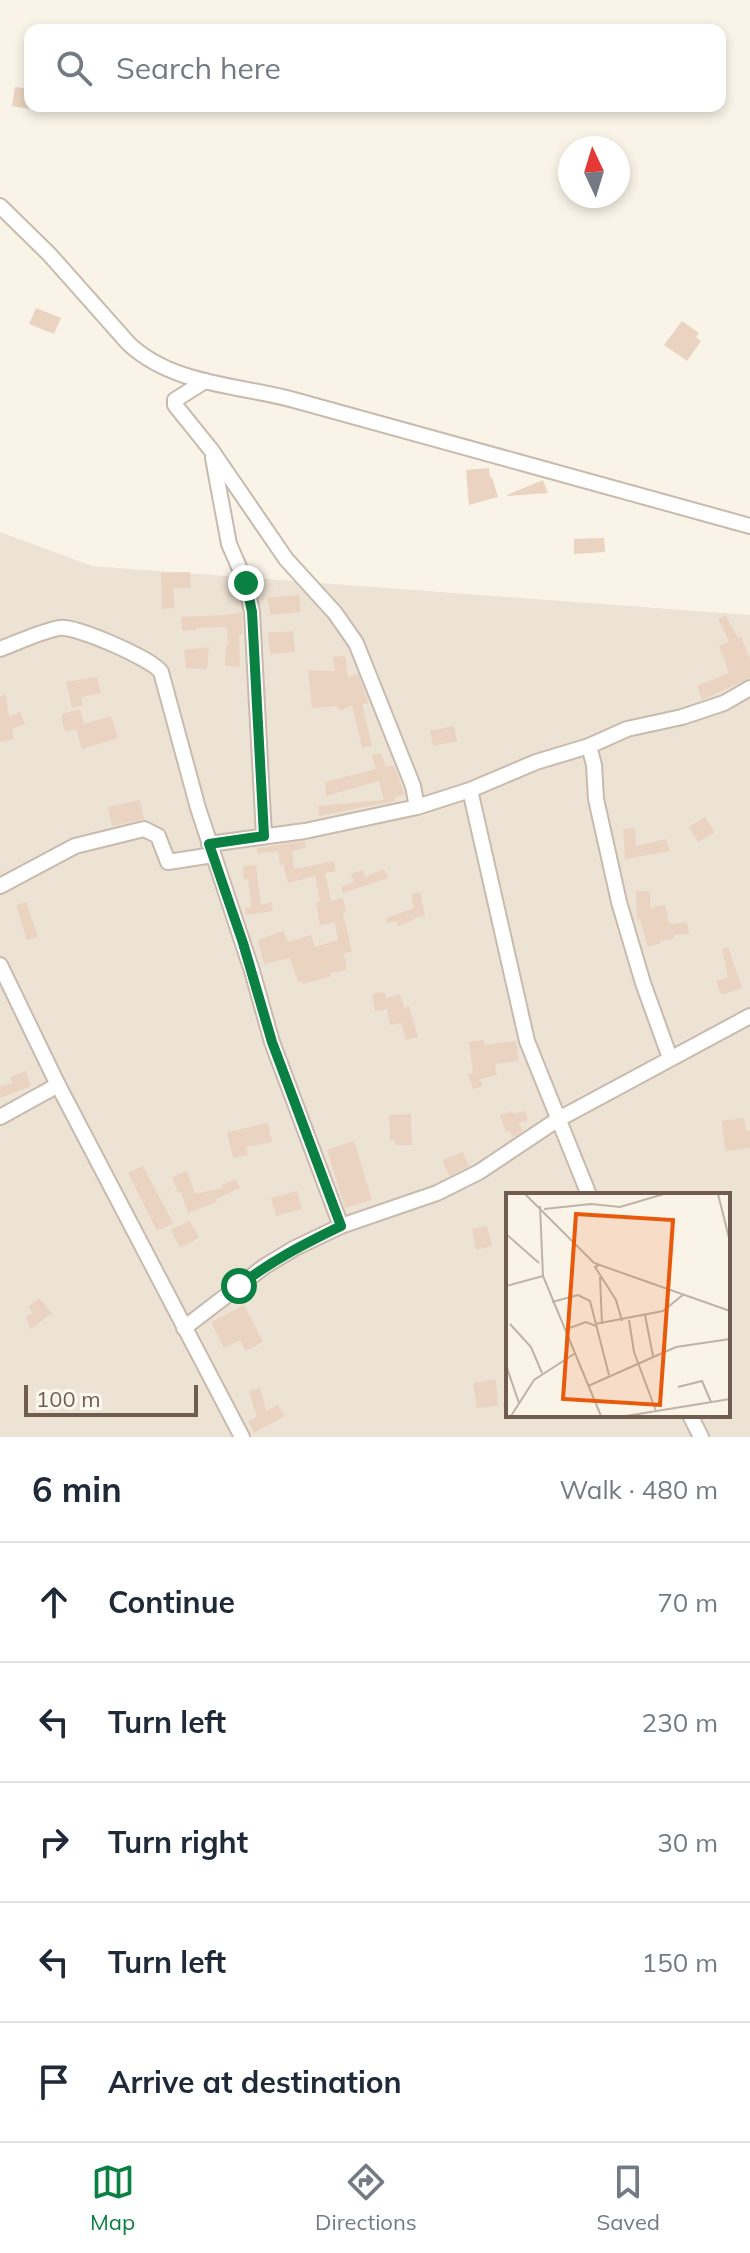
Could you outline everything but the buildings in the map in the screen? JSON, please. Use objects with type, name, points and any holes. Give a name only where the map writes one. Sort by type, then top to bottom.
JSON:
[{"type":"street","points":[[0,206],[50,255],[138,353],[166,368],[205,381],[290,399],[750,526]]},
{"type":"street","points":[[205,381],[174,403],[212,451],[286,559],[335,613],[356,643],[413,786],[417,807]]},
{"type":"street","points":[[212,451],[229,544],[246,583],[252,612],[264,836]]},
{"type":"street","points":[[0,649],[67,628],[156,665],[166,689],[211,850],[252,971],[272,1042],[341,1226]]},
{"type":"street","points":[[0,886],[75,846],[137,830],[150,830],[158,836],[168,862],[174,863],[264,836],[305,831],[417,807],[470,790],[536,762],[589,746],[636,726],[682,717],[724,703],[750,688]]},
{"type":"street","points":[[589,746],[594,765],[596,799],[619,902],[670,1058]]},
{"type":"street","points":[[470,790],[518,1011],[557,1120],[588,1193]]},
{"type":"street","points":[[0,965],[58,1085],[242,1437]]},
{"type":"street","points":[[184,1328],[265,1266],[341,1226],[479,1172],[557,1120],[750,1016]]},
{"type":"street","points":[[0,1117],[58,1085]]},
{"type":"street","points":[[691,1417],[701,1437]]},
{"type":"shaded area","points":[[0,532],[92,566],[750,615],[750,1437],[0,1437]]},
{"type":"route","points":[[239,1286],[295,1248],[341,1226],[272,1042],[252,971],[209,844],[264,836],[252,612],[246,583]]}]
